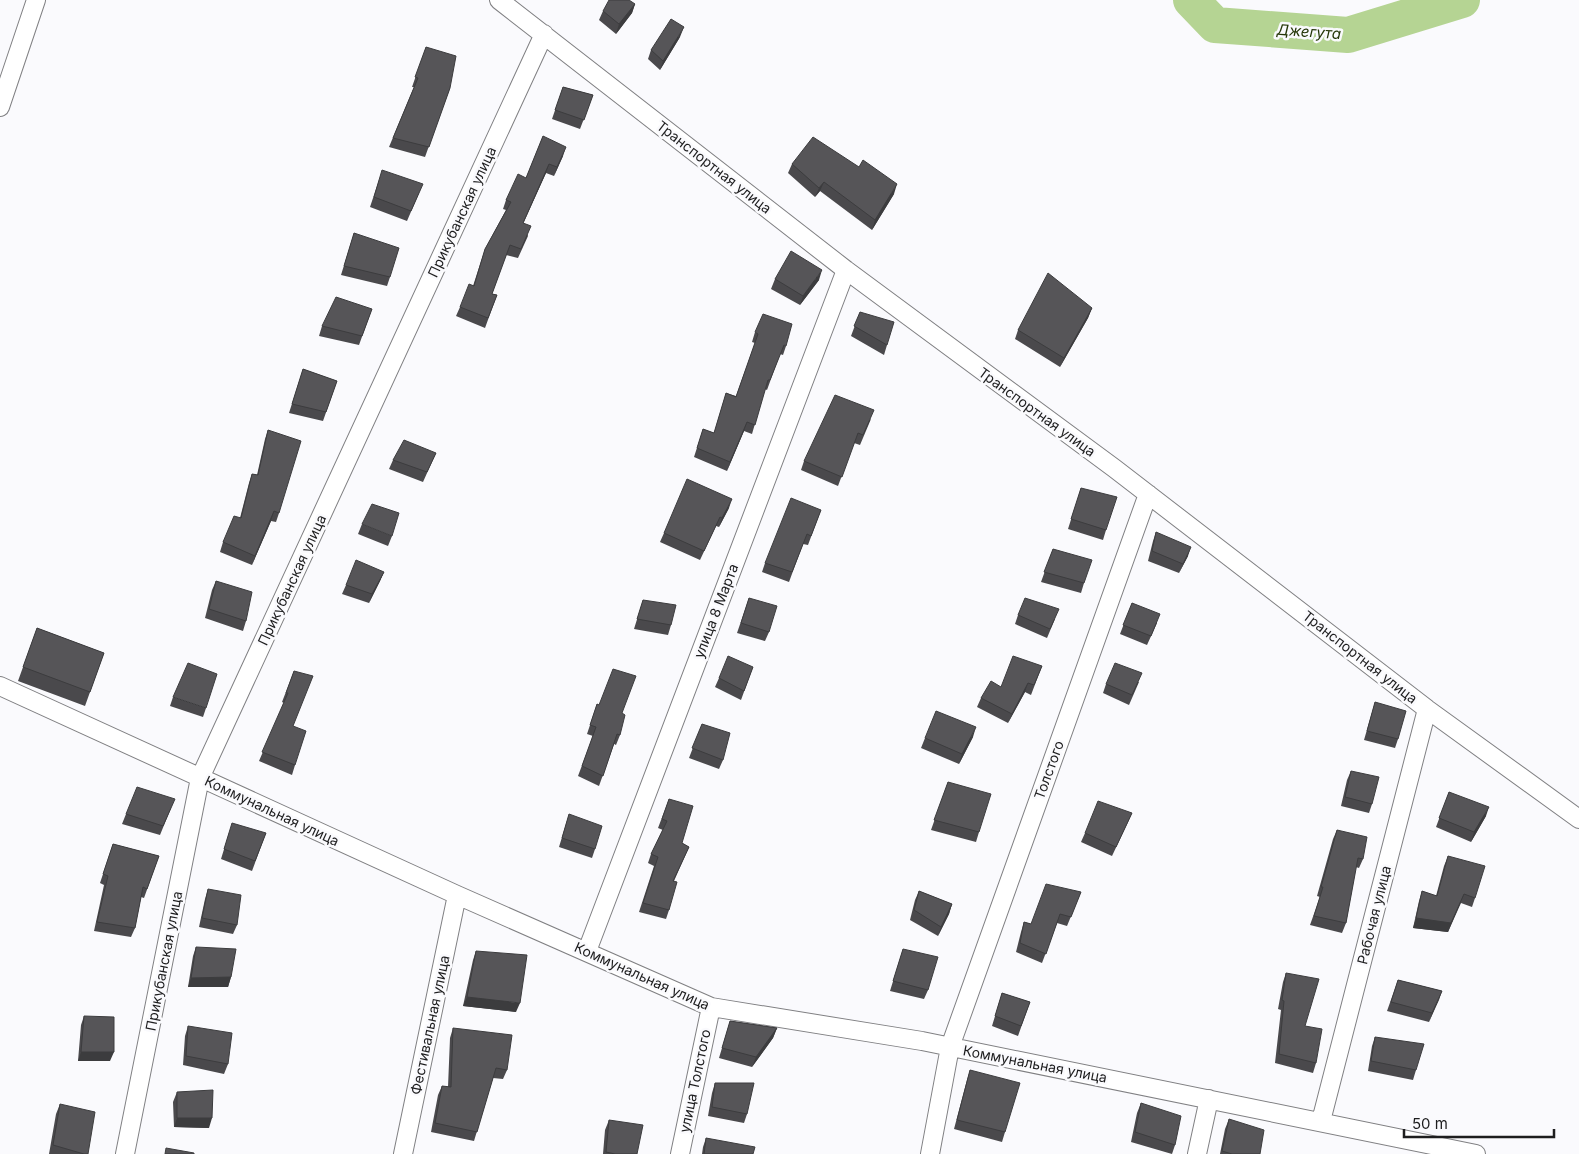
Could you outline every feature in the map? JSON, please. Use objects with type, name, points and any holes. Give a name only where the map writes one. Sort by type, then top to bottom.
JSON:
[{"type":"street","points":[[0,108],[36,0]]},
{"type":"street","name":"Транспортная улица","points":[[499,0],[846,270],[1148,494],[1427,709],[1579,819]]},
{"type":"street","name":"Прикубанская улица","points":[[125,1154],[200,778],[544,34]]},
{"type":"street","name":"улица 8 Марта","points":[[587,951],[846,270]]},
{"type":"street","name":"Толстого","points":[[930,1154],[950,1047],[1148,494]]},
{"type":"street","name":"Коммунальная улица","points":[[0,686],[457,895],[711,1007],[950,1047],[1321,1121],[1451,1151],[1476,1154]]},
{"type":"street","name":"Рабочая улица","points":[[1321,1121],[1427,709]]},
{"type":"street","name":"Фестивальная улица","points":[[403,1154],[457,895]]},
{"type":"street","name":"улица Толстого","points":[[680,1154],[711,1007]]},
{"type":"street","points":[[1197,1154],[1209,1099]]},
{"type":"building","points":[[609,0],[629,0],[635,4],[619,24],[603,11]]},
{"type":"building","points":[[671,19],[684,27],[663,61],[651,50]]},
{"type":"building","points":[[426,47],[456,56],[450,88],[429,147],[393,138],[418,78],[415,77]]},
{"type":"building","points":[[563,87],[593,95],[584,120],[555,110]]},
{"type":"building","points":[[543,136],[566,147],[557,167],[549,164],[523,223],[531,226],[521,249],[510,245],[492,294],[497,295],[488,318],[460,307],[469,284],[474,286],[485,249],[511,202],[506,200],[518,174],[526,178]]},
{"type":"building","points":[[813,137],[859,167],[863,160],[897,184],[875,220],[824,182],[819,188],[792,164]]},
{"type":"building","points":[[382,170],[423,184],[411,211],[374,197]]},
{"type":"building","points":[[354,233],[399,248],[390,277],[344,266]]},
{"type":"building","points":[[791,251],[822,270],[803,296],[775,279]]},
{"type":"building","points":[[1048,273],[1092,308],[1064,358],[1018,330]]},
{"type":"building","points":[[336,297],[372,309],[362,336],[322,326]]},
{"type":"building","points":[[860,312],[894,322],[887,345],[854,326]]},
{"type":"building","points":[[763,314],[792,324],[786,346],[784,345],[770,380],[768,380],[755,425],[747,422],[730,462],[697,448],[703,429],[714,433],[726,393],[736,397],[758,334],[755,332]]},
{"type":"building","points":[[303,369],[337,381],[326,412],[292,404]]},
{"type":"building","points":[[835,395],[874,410],[863,435],[858,433],[842,477],[804,461]]},
{"type":"building","points":[[268,430],[301,441],[279,513],[274,511],[255,556],[223,542],[234,516],[241,518],[252,474],[258,475]]},
{"type":"building","points":[[404,440],[436,453],[427,472],[393,460]]},
{"type":"building","points":[[687,479],[732,499],[722,518],[720,517],[704,551],[664,533]]},
{"type":"building","points":[[1081,488],[1117,497],[1106,530],[1071,519]]},
{"type":"building","points":[[791,498],[821,510],[811,536],[807,534],[792,572],[765,563]]},
{"type":"building","points":[[372,504],[399,513],[392,536],[362,524]]},
{"type":"building","points":[[1156,532],[1191,547],[1183,564],[1152,551]]},
{"type":"building","points":[[1053,549],[1092,560],[1084,583],[1044,572]]},
{"type":"building","points":[[356,560],[384,572],[372,594],[346,585]]},
{"type":"building","points":[[216,581],[252,592],[246,621],[209,609]]},
{"type":"building","points":[[749,598],[777,606],[769,632],[741,623]]},
{"type":"building","points":[[1025,598],[1059,609],[1050,629],[1018,615]]},
{"type":"building","points":[[643,600],[676,605],[671,625],[637,619]]},
{"type":"building","points":[[1132,603],[1160,614],[1151,636],[1123,625]]},
{"type":"building","points":[[37,628],[104,653],[90,692],[23,667]]},
{"type":"building","points":[[728,656],[753,667],[744,691],[719,678]]},
{"type":"building","points":[[1013,656],[1042,666],[1034,685],[1028,683],[1012,714],[981,698],[991,681],[1001,687]]},
{"type":"building","points":[[188,663],[217,674],[206,708],[173,697]]},
{"type":"building","points":[[1115,663],[1142,673],[1132,695],[1106,684]]},
{"type":"building","points":[[613,669],[636,676],[622,713],[625,715],[620,735],[617,734],[603,776],[582,766],[596,727],[590,725],[597,704],[599,705]]},
{"type":"building","points":[[294,671],[313,676],[293,726],[306,731],[295,765],[262,752],[288,693],[286,693]]},
{"type":"building","points":[[1375,702],[1406,711],[1398,739],[1367,731]]},
{"type":"building","points":[[936,711],[976,727],[962,754],[925,738]]},
{"type":"building","points":[[702,724],[730,733],[723,760],[692,748]]},
{"type":"building","points":[[1351,771],[1379,777],[1372,804],[1345,797]]},
{"type":"building","points":[[948,782],[991,794],[979,832],[934,820]]},
{"type":"building","points":[[137,787],[175,799],[163,826],[126,814]]},
{"type":"building","points":[[1449,792],[1489,807],[1474,832],[1439,818]]},
{"type":"building","points":[[669,799],[693,806],[682,843],[689,847],[673,881],[677,882],[669,910],[643,903],[658,857],[651,854],[667,821],[662,819]]},
{"type":"building","points":[[1098,801],[1132,813],[1116,847],[1085,833]]},
{"type":"building","points":[[569,814],[602,826],[595,849],[562,838]]},
{"type":"building","points":[[232,823],[266,833],[255,861],[224,849]]},
{"type":"building","points":[[1337,830],[1367,837],[1363,859],[1358,858],[1346,923],[1314,916]]},
{"type":"building","points":[[113,844],[159,856],[147,889],[143,887],[135,928],[97,922],[108,876],[103,874]]},
{"type":"building","points":[[1448,856],[1485,866],[1475,898],[1464,894],[1451,923],[1416,918],[1422,891],[1437,896]]},
{"type":"building","points":[[1046,884],[1081,892],[1071,917],[1060,914],[1046,954],[1020,943],[1024,922],[1031,924]]},
{"type":"building","points":[[208,889],[241,895],[237,925],[202,918]]},
{"type":"building","points":[[919,891],[952,904],[941,927],[914,910]]},
{"type":"building","points":[[196,947],[236,949],[231,977],[191,978]]},
{"type":"building","points":[[903,949],[938,957],[928,990],[893,981]]},
{"type":"building","points":[[476,951],[527,955],[520,1003],[467,997]]},
{"type":"building","points":[[1286,973],[1319,979],[1305,1026],[1322,1029],[1316,1063],[1279,1054],[1284,1001],[1282,1000]]},
{"type":"building","points":[[1398,980],[1442,991],[1432,1013],[1391,1002]]},
{"type":"building","points":[[1002,993],[1030,1002],[1021,1026],[995,1016]]},
{"type":"building","points":[[84,1016],[114,1017],[114,1052],[81,1052]]},
{"type":"building","points":[[730,1021],[777,1028],[756,1057],[722,1048]]},
{"type":"building","points":[[188,1026],[232,1033],[228,1064],[186,1056]]},
{"type":"building","points":[[453,1028],[512,1035],[507,1070],[496,1068],[477,1132],[435,1123],[442,1086],[451,1087]]},
{"type":"building","points":[[1375,1037],[1424,1044],[1416,1070],[1371,1061]]},
{"type":"building","points":[[970,1070],[1020,1083],[1005,1132],[957,1120]]},
{"type":"building","points":[[715,1083],[754,1083],[747,1114],[712,1107]]},
{"type":"building","points":[[213,1090],[212,1118],[177,1118],[177,1092]]},
{"type":"building","points":[[1141,1103],[1181,1116],[1175,1145],[1135,1132]]},
{"type":"building","points":[[60,1104],[95,1112],[88,1154],[53,1145]]},
{"type":"building","points":[[1229,1119],[1264,1130],[1260,1154],[1232,1154],[1222,1151]]},
{"type":"building","points":[[609,1120],[643,1125],[637,1154],[606,1152]]},
{"type":"building","points":[[706,1138],[755,1147],[753,1154],[704,1154]]},
{"type":"building","points":[[166,1148],[194,1153],[194,1154],[165,1154]]},
{"type":"waterway","name":"Джегута","points":[[1191,0],[1215,25],[1348,35],[1462,0]]}]
